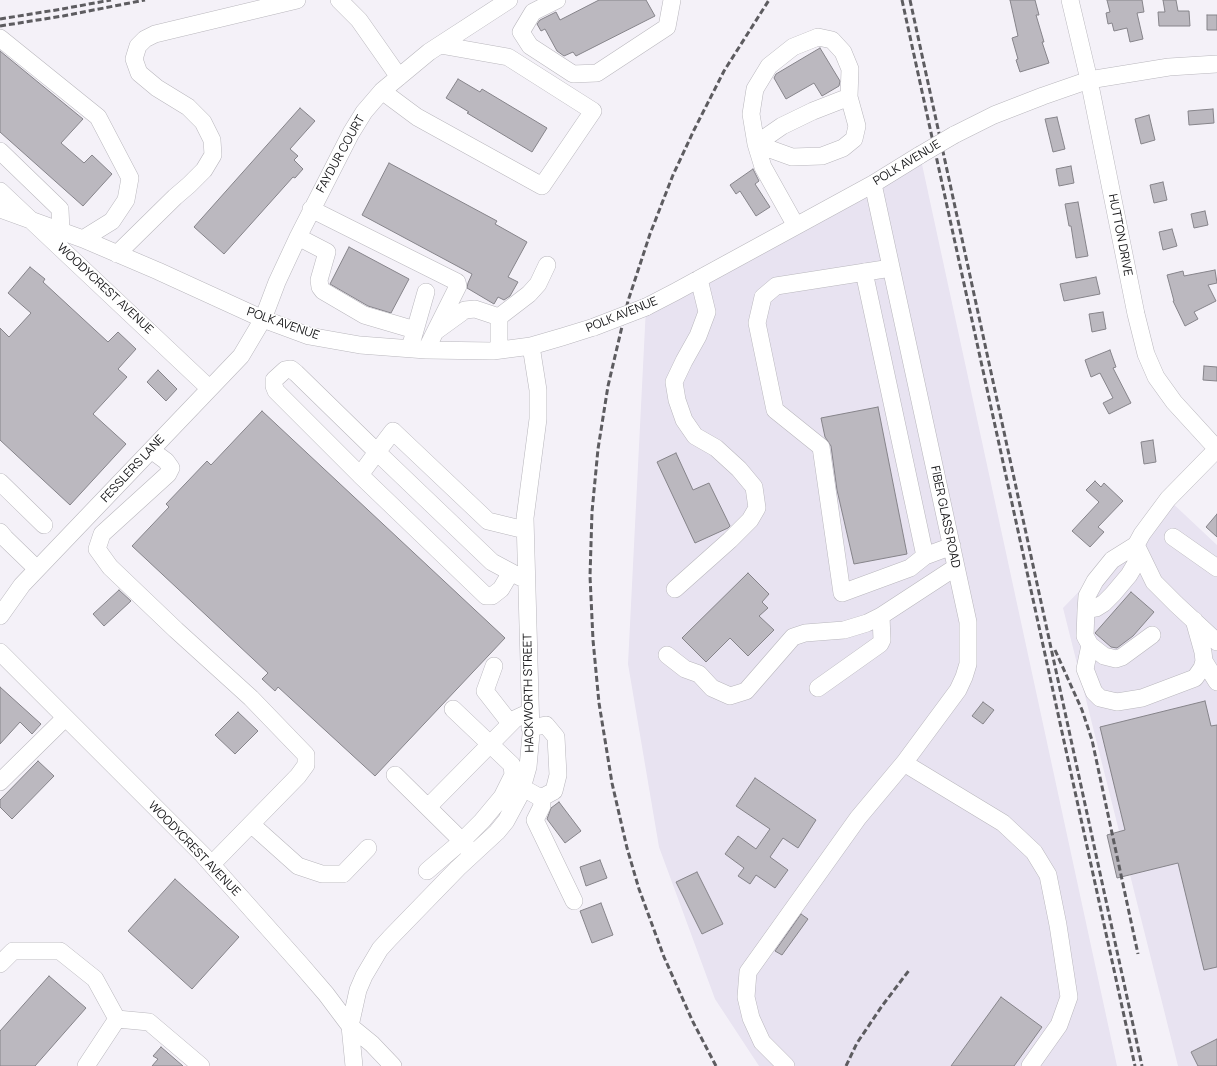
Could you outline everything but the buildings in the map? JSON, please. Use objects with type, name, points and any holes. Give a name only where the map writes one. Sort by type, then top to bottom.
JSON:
[{"type":"street","points":[[118,254],[174,197],[189,186],[204,170],[213,155],[212,140],[203,122],[188,107],[157,88],[139,73],[134,60],[138,46],[145,39],[155,34],[297,0]]},
{"type":"street","points":[[339,0],[359,20],[399,77]]},
{"type":"street","name":"FAYDUR COURT","points":[[263,319],[277,282],[311,209],[350,133],[364,112],[382,91],[429,52],[509,0]]},
{"type":"street","points":[[557,0],[533,12],[522,32],[530,46],[573,74],[597,73],[667,27],[672,0]]},
{"type":"street","name":"HUTTON DRIVE","points":[[1070,0],[1089,80],[1136,314],[1146,354],[1156,377],[1174,402],[1217,449]]},
{"type":"street","points":[[756,144],[792,157],[822,156],[843,148],[854,139],[857,126],[849,97],[850,69],[843,52],[832,40],[818,37],[793,47],[769,66],[755,89],[751,114],[756,144],[763,167],[796,226]]},
{"type":"street","points":[[0,38],[98,117],[130,178],[126,200],[112,220],[83,239]]},
{"type":"street","points":[[382,91],[417,117],[542,186],[593,111],[508,57],[440,45]]},
{"type":"street","name":"POLK AVENUE","points":[[0,209],[83,239],[263,319],[309,336],[360,344],[418,349],[493,351],[530,346],[562,337],[594,327],[646,307],[873,184],[954,135],[994,115],[1089,80],[1169,67],[1217,64]]},
{"type":"street","points":[[756,144],[782,126],[813,111],[849,97]]},
{"type":"street","points":[[0,151],[60,209],[60,231]]},
{"type":"street","name":"FIBER GLASS ROAD","points":[[786,1066],[762,1042],[751,1018],[746,997],[748,972],[858,818],[904,763],[958,690],[968,664],[968,622],[873,184]]},
{"type":"street","name":"WOODYCREST AVENUE","points":[[0,191],[209,388]]},
{"type":"street","points":[[311,209],[457,282],[458,286],[434,333]]},
{"type":"street","points":[[298,237],[327,252],[319,280],[323,291],[364,314],[415,330]]},
{"type":"street","points":[[499,317],[529,294],[538,284],[547,265]]},
{"type":"street","points":[[891,268],[776,286],[763,297],[757,323],[775,410],[821,447],[842,593],[910,568],[925,556],[952,546]]},
{"type":"street","points":[[864,272],[925,556]]},
{"type":"street","points":[[675,589],[750,520],[756,508],[754,487],[739,469],[716,448],[695,436],[684,420],[677,400],[674,382],[698,336],[707,312],[699,279]]},
{"type":"street","points":[[418,349],[415,330],[426,292]]},
{"type":"street","points":[[418,349],[434,333],[465,310],[475,309],[499,317]]},
{"type":"street","points":[[499,317],[499,350]]},
{"type":"street","name":"FESSLERS LANE","points":[[3,607],[37,569],[241,356],[263,319]]},
{"type":"street","name":"HACKWORTH STREET","points":[[350,1026],[358,990],[371,962],[380,949],[472,855],[497,832],[514,808],[523,788],[528,767],[530,749],[525,518],[538,419],[538,390],[530,346]]},
{"type":"street","points":[[511,572],[501,589],[492,596],[486,596],[360,475],[276,391],[274,380],[285,370],[290,369],[296,372],[492,562],[511,572],[526,580]]},
{"type":"street","points":[[360,475],[393,431],[488,522],[525,530]]},
{"type":"street","points":[[1152,635],[1122,657],[1116,659],[1104,656],[1090,645],[1085,636],[1087,596],[1095,581],[1112,560],[1136,545],[1142,534],[1168,499],[1217,449]]},
{"type":"street","points":[[151,450],[166,461],[170,468],[168,474],[102,534],[97,549],[110,567],[176,630],[251,698],[306,755],[306,765],[298,776],[212,864]]},
{"type":"street","points":[[0,482],[44,525]]},
{"type":"street","points":[[0,532],[4,538],[37,569]]},
{"type":"street","points":[[1173,537],[1217,568]]},
{"type":"street","points":[[1136,545],[1154,582],[1217,642]]},
{"type":"street","points":[[667,655],[685,669],[699,674],[712,688],[730,696],[746,691],[793,637],[805,632],[844,630],[868,623],[956,567]]},
{"type":"street","points":[[818,688],[880,644],[882,640],[881,616]]},
{"type":"street","points":[[1090,645],[1085,669],[1094,692],[1100,698],[1117,702],[1142,698],[1195,678],[1202,668],[1204,661],[1203,652],[1194,620]]},
{"type":"street","name":"WOODYCREST AVENUE","points":[[0,652],[212,864],[326,994],[350,1026],[372,1044],[393,1066]]},
{"type":"street","points":[[1204,661],[1217,682]]},
{"type":"street","points":[[494,666],[485,691],[510,723]]},
{"type":"street","points":[[426,871],[462,841],[482,821],[502,797],[513,775],[512,765],[453,709]]},
{"type":"street","points":[[0,782],[65,718]]},
{"type":"street","points":[[428,807],[515,718],[530,720],[546,725],[556,736],[558,775],[554,791],[541,798]]},
{"type":"street","points":[[904,763],[1003,823],[1034,852],[1048,875],[1058,925],[1068,997],[1059,1025],[1030,1066]]},
{"type":"street","points":[[395,775],[462,841],[472,855]]},
{"type":"street","points":[[523,788],[541,798]]},
{"type":"street","points":[[541,798],[542,806],[535,820],[574,901]]},
{"type":"street","points":[[251,824],[298,866],[322,874],[343,874],[368,848]]},
{"type":"street","points":[[0,964],[13,951],[60,950],[95,979],[117,1019]]},
{"type":"street","points":[[86,1066],[117,1019]]},
{"type":"street","points":[[117,1019],[149,1022],[201,1066]]},
{"type":"street","points":[[350,1026],[354,1066]]},
{"type":"shaded area","points":[[920,155],[1117,1066],[759,1066],[715,999],[659,847],[628,664],[646,307]]},
{"type":"shaded area","points":[[1168,499],[1217,545],[1217,1066],[1178,1066],[1063,608]]},
{"type":"railway","points":[[0,19],[111,0]]},
{"type":"railway","points":[[0,26],[63,16],[145,0]]},
{"type":"railway","points":[[716,1066],[693,1022],[664,957],[639,889],[627,848],[612,783],[599,703],[593,640],[590,576],[592,512],[598,449],[608,386],[628,301],[650,234],[673,175],[724,71],[769,0]]},
{"type":"railway","points":[[902,0],[1135,1066]]},
{"type":"railway","points":[[910,0],[1142,1066]]},
{"type":"railway","points":[[1055,650],[1082,710],[1092,740],[1138,954]]},
{"type":"railway","points":[[846,1066],[857,1043],[882,1006],[910,969]]}]
